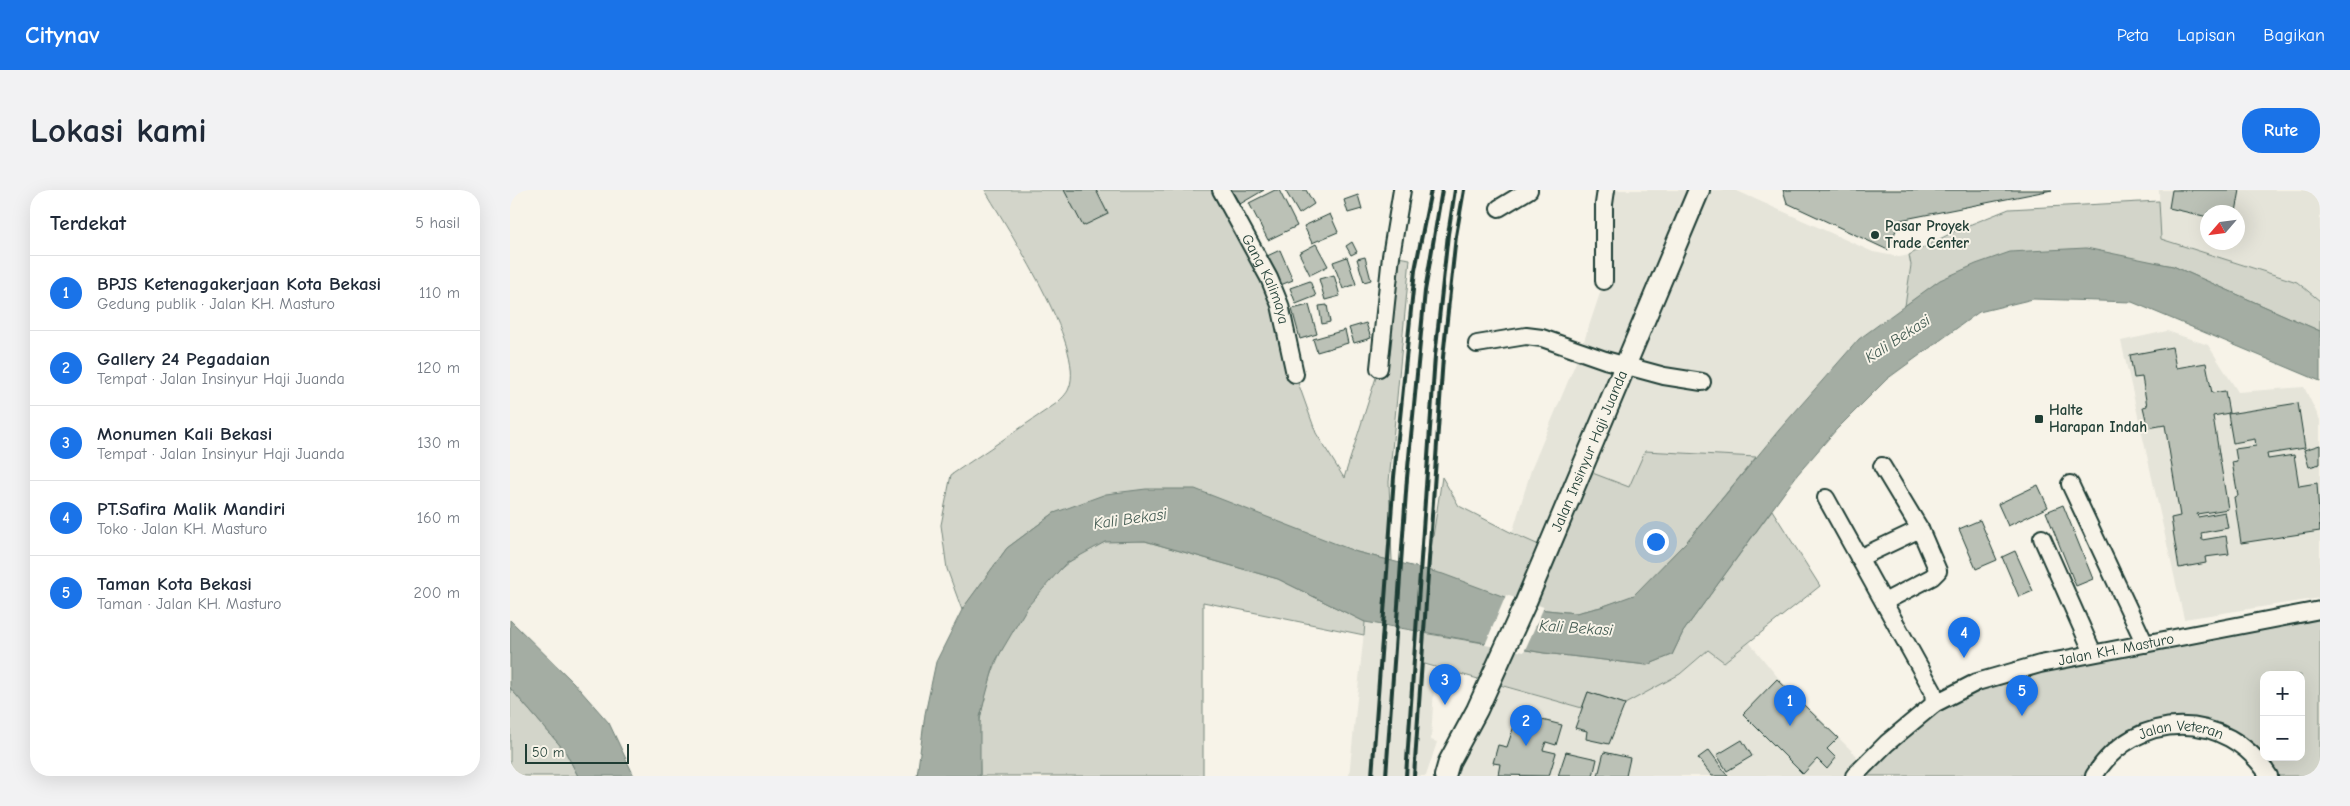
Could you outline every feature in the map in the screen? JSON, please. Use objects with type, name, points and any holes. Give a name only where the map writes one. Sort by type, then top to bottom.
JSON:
[{"type":"main road","name":"Jalan Insinyur Haji Juanda","points":[[1445,776],[1449,762],[1490,683],[1557,529],[1699,190]]},
{"type":"main road","name":"Jalan Insinyur Haji Juanda","points":[[1455,776],[1477,710]]},
{"type":"street","name":"Gang Kalimaya","points":[[1222,190],[1269,278],[1280,305],[1295,374]]},
{"type":"street","points":[[1379,368],[1391,256],[1402,190]]},
{"type":"street","points":[[1499,208],[1529,190]]},
{"type":"street","points":[[1604,281],[1604,204],[1606,190]]},
{"type":"street","points":[[1477,344],[1526,336],[1542,338],[1664,376],[1702,382]]},
{"type":"street","points":[[1882,466],[1920,529],[1938,571],[1932,577],[1884,602]]},
{"type":"street","points":[[2070,484],[2145,644]]},
{"type":"street","points":[[1826,498],[1933,691],[1934,704]]},
{"type":"street","points":[[1859,558],[1920,529]]},
{"type":"street","points":[[2042,538],[2093,653]]},
{"type":"street","name":"Jalan KH. Masturo","points":[[1854,776],[1887,743],[1934,704],[1962,688],[1990,678],[2093,653],[2320,610]]},
{"type":"street","name":"Jalan Veteran","points":[[2094,776],[2103,762],[2123,744],[2145,731],[2168,726],[2196,726],[2219,732],[2238,742],[2262,764],[2269,776]]},
{"type":"shaded area","points":[[985,190],[1221,190],[1269,278],[1295,374],[1316,433],[1344,478],[1379,368],[1391,256],[1410,259],[1389,482],[1392,561],[1357,552],[1054,513],[1007,548],[962,610],[947,569],[941,525],[951,475],[1057,403],[1069,388],[1071,369],[1066,345],[1056,317],[1026,259]]},
{"type":"shaded area","points":[[1606,190],[1735,190],[1873,252],[1900,257],[1909,255],[1911,265],[1905,306],[1859,339],[1756,457],[1646,451],[1629,487],[1548,549],[1512,534],[1531,470],[1581,350],[1604,281]]},
{"type":"shaded area","points":[[2159,190],[2320,190],[2320,301],[2297,282],[2160,239]]},
{"type":"shaded area","points":[[2159,201],[2161,239],[2297,282],[2320,301],[2320,331],[2173,266],[2140,260],[1938,282],[1905,306],[1911,265],[1909,255],[1959,229],[2009,209]]},
{"type":"shaded area","points":[[2167,331],[2208,345],[2238,392],[2304,387],[2320,420],[2320,598],[2184,619],[2121,341]]},
{"type":"shaded area","points":[[1645,451],[1756,457],[1688,540],[1634,596],[1576,613],[1537,609],[1428,570],[1442,477],[1459,506],[1548,549],[1582,469],[1629,487]]},
{"type":"shaded area","points":[[1772,510],[1820,586],[1724,662],[1708,650],[1680,674],[1625,704],[1588,692],[1582,708],[1421,663],[1423,633],[1544,653],[1647,665],[1672,655],[1683,632]]},
{"type":"shaded area","points":[[1108,541],[1145,541],[1278,579],[1365,622],[1364,635],[1203,602],[1203,776],[980,776],[979,730],[987,689],[996,663],[1022,613],[1058,571],[1080,554]]},
{"type":"shaded area","points":[[2320,610],[2320,776],[2269,776],[2219,732],[2145,731],[2094,776],[1854,776],[1890,740],[1982,680]]},
{"type":"shaded area","points":[[1365,622],[1422,633],[1420,664],[1435,669],[1431,740],[1437,742],[1426,776],[1349,776]]},
{"type":"shaded area","points":[[1749,642],[1780,680],[1857,756],[1845,776],[1455,776],[1489,683],[1582,708],[1588,692],[1680,674],[1708,650],[1724,662]]},
{"type":"shaded area","points":[[510,688],[565,751],[578,776],[510,776]]},
{"type":"water","name":"Kali Bekasi","points":[[2086,248],[2173,266],[2320,331],[2320,381],[2132,302],[2033,299],[1979,312],[1887,379],[1836,430],[1797,475],[1683,632],[1672,655],[1647,665],[1544,653],[1365,622],[1278,579],[1145,541],[1105,542],[1065,564],[1028,606],[995,662],[980,717],[980,776],[917,776],[925,714],[936,662],[963,608],[1007,548],[1054,513],[1106,494],[1146,489],[1195,489],[1357,552],[1443,574],[1537,609],[1576,613],[1601,607],[1634,595],[1688,540],[1779,430],[1859,339],[1940,280],[1976,264],[2010,252]]},
{"type":"water","points":[[510,620],[573,682],[609,723],[634,776],[578,776],[565,751],[510,688]]},
{"type":"pier","points":[[1506,595],[1544,607],[1524,652],[1485,645]]},
{"type":"building","points":[[1064,190],[1096,190],[1108,214],[1083,226]]},
{"type":"building","points":[[1231,190],[1264,190],[1240,204]]},
{"type":"building","points":[[1275,190],[1279,190],[1297,226],[1268,240],[1249,203]]},
{"type":"building","points":[[1285,190],[1306,190],[1314,204],[1299,214]]},
{"type":"building","name":"Pasar Proyek Trade Center","points":[[1783,190],[2052,190],[1900,220],[1888,250],[1787,203]]},
{"type":"building","points":[[2172,190],[2240,190],[2237,205],[2200,205],[2200,215],[2169,208]]},
{"type":"building","points":[[1358,195],[1362,209],[1348,213],[1344,200]]},
{"type":"building","points":[[1330,214],[1338,232],[1312,243],[1304,226]]},
{"type":"building","points":[[1352,242],[1357,252],[1351,255],[1346,246]]},
{"type":"building","points":[[1316,244],[1328,266],[1310,275],[1299,253]]},
{"type":"building","points":[[1280,250],[1293,280],[1278,286],[1265,257]]},
{"type":"building","points":[[1347,257],[1356,284],[1343,289],[1333,262]]},
{"type":"building","points":[[1365,257],[1371,280],[1364,282],[1357,259]]},
{"type":"building","points":[[1334,275],[1340,296],[1325,300],[1319,279]]},
{"type":"building","points":[[1310,281],[1316,296],[1296,304],[1290,288]]},
{"type":"building","points":[[1309,305],[1317,334],[1300,339],[1292,309]]},
{"type":"building","points":[[1327,305],[1330,322],[1322,324],[1319,306]]},
{"type":"building","points":[[1366,323],[1371,338],[1354,343],[1349,328]]},
{"type":"building","points":[[1345,330],[1348,343],[1317,352],[1313,339]]},
{"type":"building","points":[[2172,347],[2176,368],[2206,363],[2212,393],[2225,391],[2229,413],[2213,416],[2228,509],[2197,514],[2198,517],[2225,512],[2228,528],[2201,533],[2202,540],[2226,536],[2229,554],[2205,557],[2206,563],[2179,568],[2171,518],[2180,516],[2165,425],[2148,428],[2143,407],[2147,406],[2142,377],[2134,378],[2130,355]]},
{"type":"building","points":[[2298,403],[2305,448],[2267,454],[2268,459],[2294,455],[2299,486],[2317,483],[2320,531],[2241,543],[2234,497],[2238,496],[2232,462],[2237,461],[2235,449],[2256,446],[2255,439],[2233,443],[2228,414]]},
{"type":"building","points":[[2320,445],[2320,464],[2309,467],[2304,450]]},
{"type":"building","points":[[2038,485],[2048,507],[2008,526],[1998,504]]},
{"type":"building","points":[[2063,505],[2093,579],[2076,586],[2046,512]]},
{"type":"building","points":[[1980,520],[1997,560],[1976,569],[1959,529]]},
{"type":"building","points":[[2015,551],[2033,591],[2019,597],[2002,557]]},
{"type":"building","points":[[1777,679],[1838,738],[1827,749],[1836,758],[1827,769],[1817,759],[1803,774],[1743,714]]},
{"type":"building","points":[[1588,692],[1625,704],[1609,744],[1586,739],[1587,731],[1575,728]]},
{"type":"building","points":[[1518,714],[1562,725],[1556,745],[1546,742],[1543,750],[1556,753],[1549,776],[1498,775],[1500,764],[1493,763],[1498,745],[1507,747]]},
{"type":"building","points":[[1742,740],[1752,756],[1727,771],[1717,755]]},
{"type":"building","points":[[1709,750],[1728,776],[1712,776],[1698,758]]},
{"type":"building","points":[[1566,752],[1597,759],[1593,776],[1558,776]]},
{"type":"building","points":[[1604,752],[1630,758],[1626,776],[1598,776]]},
{"type":"railway","points":[[1372,776],[1394,477],[1415,270],[1431,190]]},
{"type":"railway","points":[[1386,776],[1407,478],[1425,291],[1442,190]]},
{"type":"railway","points":[[1406,776],[1435,356],[1448,234],[1455,190]]},
{"type":"railway","points":[[1414,776],[1443,357],[1456,236],[1464,190]]},
{"type":"place","name":"Pasar Proyek Trade Center","points":[[1875,235]]},
{"type":"place","name":"Halte Harapan Indah","points":[[2039,419]]},
{"type":"place","name":"PT.Safira Malik Mandiri","points":[[1964,658]]},
{"type":"place","name":"Monumen Kali Bekasi","points":[[1445,705]]},
{"type":"place","name":"Taman Kota Bekasi","points":[[2022,716]]},
{"type":"place","name":"BPJS Ketenagakerjaan Kota Bekasi","points":[[1790,726]]},
{"type":"place","name":"Gallery 24 Pegadaian","points":[[1526,746]]}]
